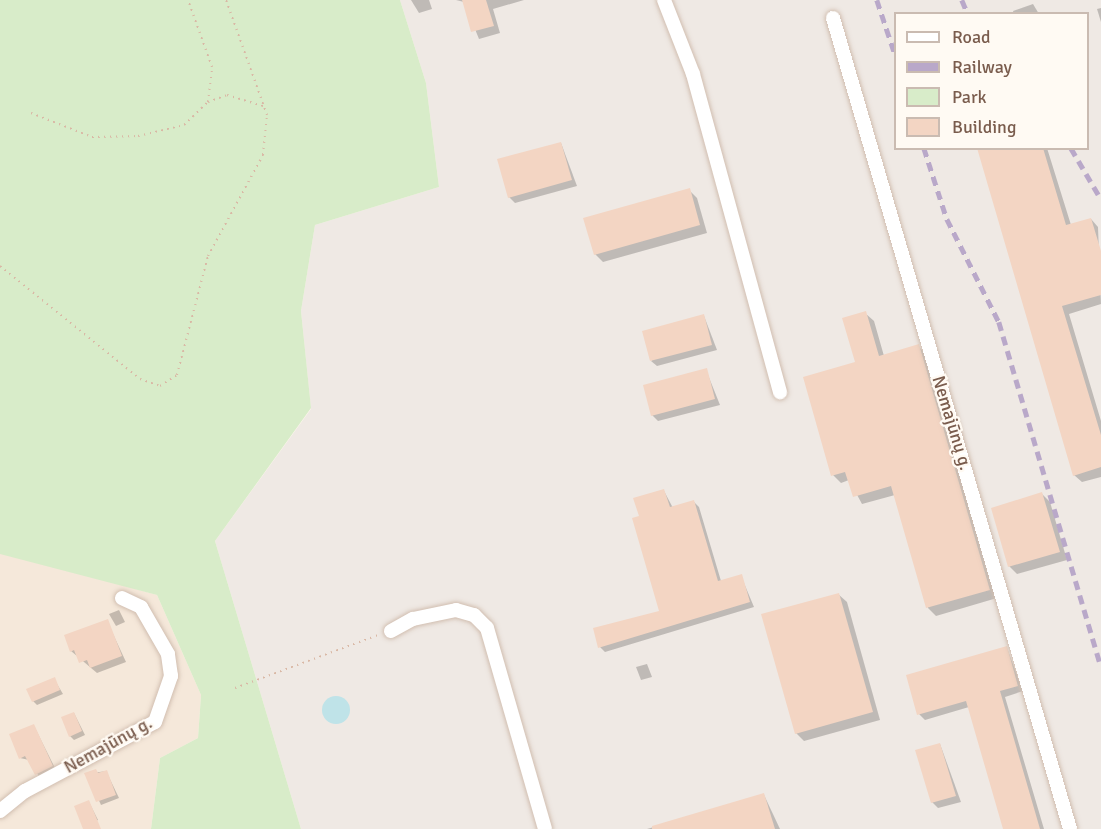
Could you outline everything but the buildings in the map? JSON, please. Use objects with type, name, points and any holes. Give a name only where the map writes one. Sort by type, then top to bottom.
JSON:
[{"type":"street","points":[[664,0],[696,85],[780,392]]},
{"type":"street","name":"Nemajūnų g.","points":[[833,18],[1070,829]]},
{"type":"street","name":"Nemajūnų g.","points":[[0,811],[25,791],[155,722],[171,676],[168,654],[141,608],[122,598]]},
{"type":"street","points":[[391,631],[413,619],[456,610],[474,615],[487,628],[545,829]]},
{"type":"path","points":[[188,0],[212,67],[208,102]]},
{"type":"path","points":[[0,266],[140,379],[160,386],[177,375],[208,256],[263,155],[264,106],[226,0]]},
{"type":"path","points":[[31,114],[92,137],[138,136],[184,125],[208,102],[227,95],[264,106]]},
{"type":"path","points":[[235,688],[391,631]]},
{"type":"shaded area","points":[[400,0],[1101,0],[1101,829],[301,829],[215,541],[311,409],[301,311],[315,225],[439,187],[426,83]]},
{"type":"shaded area","points":[[4,552],[157,595],[201,695],[198,738],[160,758],[151,829],[0,829],[0,554]]},
{"type":"green space","points":[[0,0],[400,0],[426,83],[439,187],[315,225],[301,311],[311,408],[215,541],[301,829],[151,829],[160,758],[198,738],[201,695],[157,595],[0,554]]},
{"type":"water","points":[[336,696],[346,700],[350,710],[346,720],[336,724],[326,720],[322,710],[326,700]]},
{"type":"railway","points":[[877,0],[894,51]]},
{"type":"railway","points":[[962,0],[967,12]]},
{"type":"railway","points":[[925,150],[947,219],[999,322],[1101,667]]},
{"type":"railway","points":[[1072,150],[1101,199]]}]
